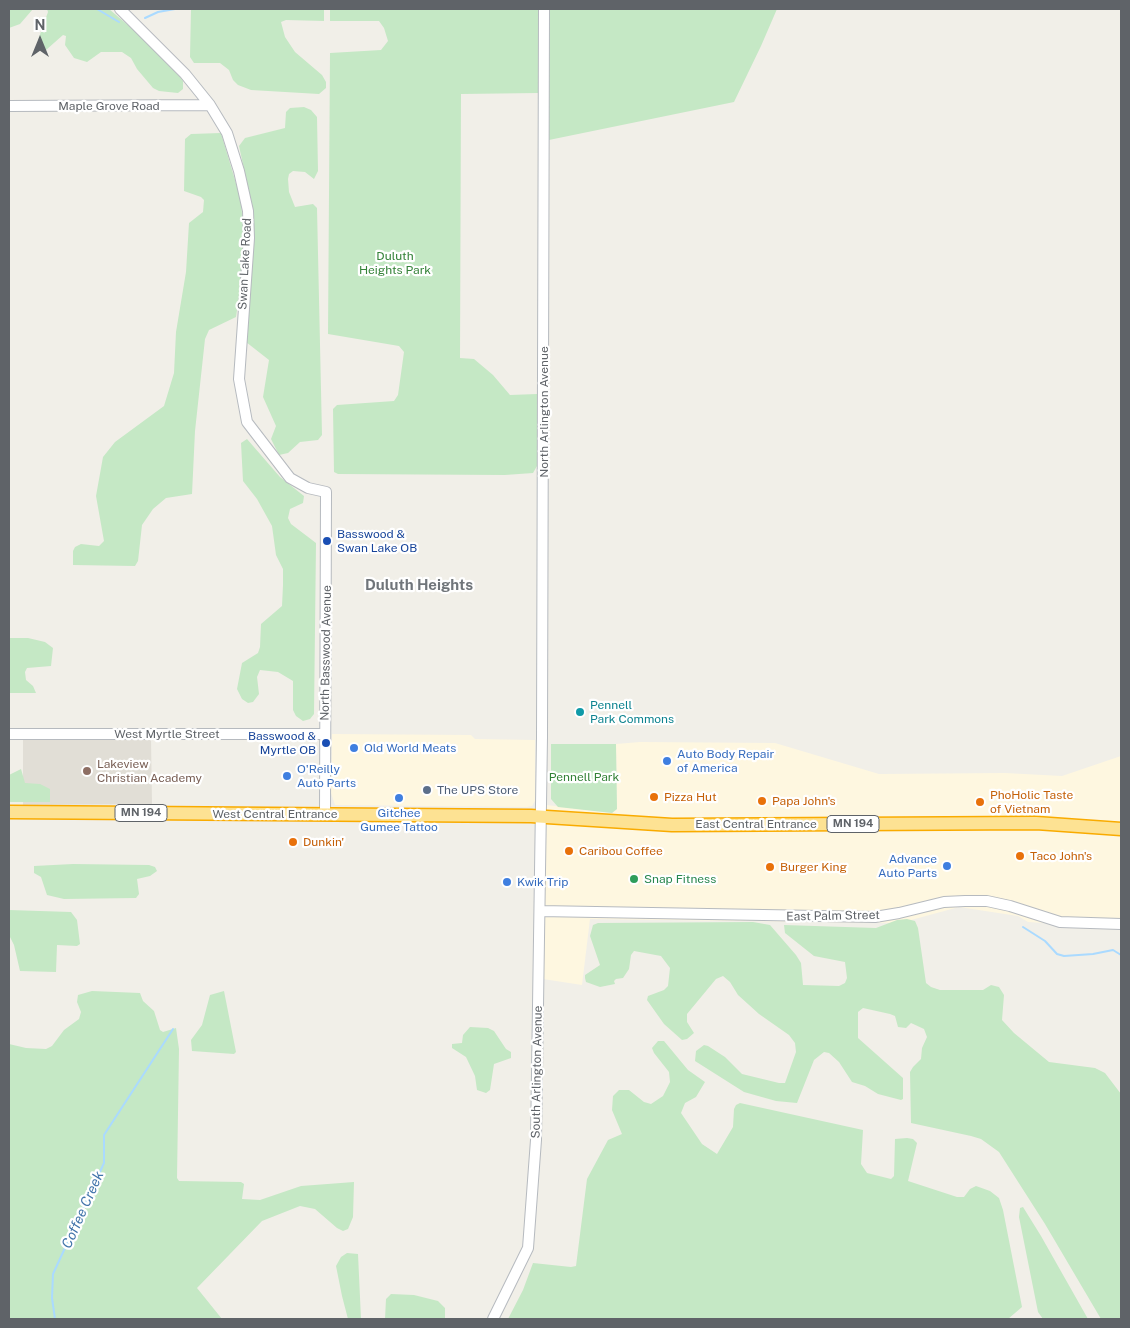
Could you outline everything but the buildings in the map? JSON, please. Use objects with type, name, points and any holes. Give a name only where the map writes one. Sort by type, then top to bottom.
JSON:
[{"type":"highway","name":"West Central Entrance","points":[[9,812],[541,816]]},
{"type":"highway","name":"East Central Entrance","points":[[541,816],[659,824],[1036,823],[1121,829]]},
{"type":"street","name":"Swan Lake Road","points":[[120,9],[185,74],[210,105],[226,133],[239,171],[248,211],[249,238],[239,379],[247,422],[290,478],[308,488],[326,492]]},
{"type":"street","name":"North Arlington Avenue","points":[[541,816],[544,9]]},
{"type":"street","name":"Maple Grove Road","points":[[9,106],[210,105]]},
{"type":"street","name":"North Basswood Avenue","points":[[325,814],[326,492]]},
{"type":"street","name":"West Myrtle Street","points":[[9,734],[325,734]]},
{"type":"street","name":"South Arlington Avenue","points":[[493,1319],[528,1248],[536,1140],[541,816]]},
{"type":"street","name":"East Palm Street","points":[[540,912],[874,916],[899,914],[944,902],[980,901],[1010,906],[1060,922],[1121,924]]},
{"type":"shaded area","points":[[332,734],[471,735],[475,739],[535,740],[535,801],[532,806],[527,807],[335,805],[331,793]]},
{"type":"shaded area","name":"Lakeview Christian Academy","points":[[23,737],[151,738],[152,804],[23,805]]},
{"type":"shaded area","points":[[640,742],[775,743],[879,774],[1005,773],[1062,776],[1121,756],[1121,928],[1028,922],[1018,916],[959,907],[900,923],[590,919],[582,985],[543,979],[547,805],[612,813],[617,809],[616,744]]},
{"type":"green space","points":[[9,9],[33,9],[20,24],[9,28]]},
{"type":"green space","points":[[47,9],[109,9],[136,32],[180,77],[183,81],[183,89],[178,93],[159,91],[153,88],[137,69],[131,58],[122,52],[101,52],[87,62],[74,58],[65,45],[66,36],[63,35],[46,50],[40,45],[38,40],[48,12]]},
{"type":"green space","points":[[191,9],[324,9],[324,21],[286,20],[281,22],[285,37],[295,52],[322,75],[326,82],[326,88],[319,94],[251,90],[238,85],[233,80],[229,70],[220,63],[194,63],[190,57]]},
{"type":"green space","name":"Duluth Heights Park","points":[[330,9],[538,9],[538,93],[461,94],[460,358],[474,359],[493,375],[510,395],[537,394],[537,466],[533,473],[505,475],[338,474],[334,472],[333,409],[337,405],[394,401],[398,395],[404,352],[399,346],[328,334],[330,53],[381,50],[388,41],[384,28],[379,21],[330,21]]},
{"type":"green space","points":[[549,9],[777,9],[734,102],[544,141]]},
{"type":"green space","points":[[304,107],[311,110],[317,117],[318,171],[314,179],[305,172],[293,171],[289,174],[288,179],[289,192],[295,207],[313,204],[317,208],[322,435],[318,440],[300,442],[288,453],[279,455],[271,439],[276,426],[263,397],[269,360],[246,342],[254,230],[253,210],[239,146],[245,138],[285,128],[286,112],[290,108]]},
{"type":"green space","points":[[221,133],[241,200],[244,242],[243,270],[236,317],[209,330],[205,339],[195,431],[192,494],[166,498],[153,509],[142,525],[138,561],[135,566],[73,565],[73,551],[75,547],[81,544],[99,546],[104,541],[96,496],[103,457],[115,442],[164,406],[174,373],[176,332],[186,272],[189,223],[203,212],[204,200],[201,197],[184,191],[185,139],[191,134]]},
{"type":"green space","points":[[247,439],[280,477],[304,496],[303,503],[290,509],[288,518],[291,524],[316,543],[314,714],[310,719],[303,721],[296,716],[293,710],[293,681],[278,672],[260,670],[257,677],[259,694],[253,702],[248,703],[242,699],[237,689],[242,663],[258,653],[261,624],[282,606],[283,585],[283,569],[276,555],[272,526],[257,499],[243,481],[241,443]]},
{"type":"green space","points":[[9,638],[28,638],[45,642],[53,648],[51,666],[27,668],[25,672],[26,680],[33,686],[36,693],[9,693]]},
{"type":"green space","name":"Pennell Park","points":[[551,744],[616,744],[617,809],[612,813],[558,807],[551,799]]},
{"type":"green space","points":[[21,769],[25,783],[40,784],[50,789],[50,802],[9,802],[9,775]]},
{"type":"green space","points":[[73,864],[149,865],[155,867],[157,871],[150,876],[137,879],[139,894],[136,898],[64,899],[47,895],[41,877],[34,873],[34,866]]},
{"type":"green space","points":[[9,910],[71,912],[77,920],[80,944],[77,946],[57,945],[56,972],[20,971],[14,945],[9,935]]},
{"type":"green space","points":[[907,919],[915,921],[918,928],[926,983],[940,990],[983,990],[991,985],[999,987],[1004,995],[1002,1020],[1014,1033],[1049,1062],[1095,1068],[1105,1073],[1121,1094],[1121,1319],[1101,1319],[1045,1224],[999,1152],[981,1139],[911,1123],[910,1072],[921,1059],[922,1048],[927,1037],[924,1029],[911,1023],[906,1028],[898,1027],[895,1016],[890,1014],[863,1008],[858,1012],[858,1038],[903,1078],[903,1099],[901,1100],[878,1094],[865,1086],[852,1082],[839,1062],[829,1053],[824,1052],[814,1060],[797,1103],[776,1101],[744,1092],[695,1061],[696,1051],[704,1045],[725,1057],[742,1074],[785,1083],[796,1052],[795,1043],[789,1035],[759,1014],[738,995],[730,982],[723,976],[716,979],[687,1014],[687,1022],[694,1033],[687,1039],[682,1040],[664,1024],[647,1000],[648,996],[664,990],[668,986],[670,968],[661,956],[634,951],[631,955],[629,969],[623,978],[614,981],[615,984],[600,987],[586,982],[585,978],[585,975],[600,965],[590,936],[593,925],[598,923],[753,922],[770,925],[796,955],[801,963],[803,985],[839,986],[845,983],[847,978],[845,962],[814,956],[785,933],[784,925],[876,928],[897,920]]},
{"type":"green space","points":[[92,991],[140,993],[143,1001],[154,1011],[160,1030],[163,1032],[176,1028],[179,1049],[177,1178],[179,1181],[241,1182],[244,1184],[242,1199],[260,1200],[301,1186],[354,1182],[353,1217],[348,1229],[343,1231],[315,1209],[300,1206],[262,1221],[197,1288],[222,1319],[9,1319],[9,1044],[26,1048],[46,1049],[52,1046],[64,1030],[79,1019],[81,1012],[77,1002],[78,995]]},
{"type":"green space","points":[[224,991],[236,1052],[234,1054],[192,1051],[191,1040],[202,1025],[210,995]]},
{"type":"green space","points":[[470,1027],[488,1028],[494,1031],[506,1049],[511,1052],[511,1058],[494,1064],[490,1090],[486,1093],[477,1090],[475,1076],[466,1057],[452,1048],[452,1044],[462,1043],[463,1035]]},
{"type":"green space","points":[[658,1041],[664,1041],[688,1070],[705,1082],[696,1097],[685,1103],[681,1113],[702,1144],[717,1154],[733,1127],[734,1109],[740,1103],[863,1130],[861,1164],[867,1173],[891,1179],[894,1176],[895,1139],[907,1138],[913,1139],[917,1143],[908,1181],[957,1197],[964,1197],[970,1189],[976,1186],[990,1191],[999,1198],[1003,1210],[1022,1307],[1008,1319],[508,1319],[523,1290],[533,1263],[576,1266],[587,1179],[608,1140],[622,1134],[612,1110],[613,1096],[619,1090],[629,1090],[644,1102],[651,1104],[663,1096],[670,1082],[669,1072],[652,1048]]},
{"type":"green space","points":[[1023,1207],[1088,1319],[1043,1319],[1038,1312],[1019,1217],[1020,1208]]},
{"type":"green space","points":[[347,1253],[358,1254],[361,1319],[348,1319],[342,1296],[336,1266],[341,1257]]},
{"type":"green space","points":[[391,1294],[414,1295],[438,1301],[445,1308],[445,1319],[385,1319],[386,1299]]},
{"type":"waterway","points":[[97,9],[119,22]]},
{"type":"waterway","points":[[145,18],[158,12],[175,9]]},
{"type":"waterway","points":[[201,9],[215,9]]},
{"type":"waterway","points":[[1023,927],[1045,941],[1057,954],[1064,956],[1093,954],[1113,950],[1121,955]]},
{"type":"waterway","name":"Coffee Creek","points":[[55,1319],[52,1298],[53,1274],[104,1163],[104,1135],[173,1029]]},
{"type":"place","name":"Basswood & Swan Lake OB","points":[[327,541]]},
{"type":"place","name":"Pennell Park Commons","points":[[580,712]]},
{"type":"place","name":"Basswood & Myrtle OB","points":[[326,743]]},
{"type":"place","name":"Old World Meats","points":[[354,748]]},
{"type":"place","name":"Auto Body Repair of America","points":[[667,761]]},
{"type":"place","name":"Lakeview Christian Academy","points":[[87,771]]},
{"type":"place","name":"O'Reilly Auto Parts","points":[[287,776]]},
{"type":"place","name":"The UPS Store","points":[[427,790]]},
{"type":"place","name":"Pizza Hut","points":[[654,797]]},
{"type":"place","name":"Gitchee Gumee Tattoo","points":[[399,798]]},
{"type":"place","name":"Papa John's","points":[[762,801]]},
{"type":"place","name":"PhoHolic Taste of Vietnam","points":[[980,802]]},
{"type":"place","name":"Dunkin'","points":[[293,842]]},
{"type":"place","name":"Caribou Coffee","points":[[569,851]]},
{"type":"place","name":"Taco John's","points":[[1020,856]]},
{"type":"place","name":"Advance Auto Parts","points":[[947,866]]},
{"type":"place","name":"Burger King","points":[[770,867]]},
{"type":"place","name":"Snap Fitness","points":[[634,879]]},
{"type":"place","name":"Kwik Trip","points":[[507,882]]},
{"type":"district","name":"Duluth Heights","points":[[419,585]]}]
